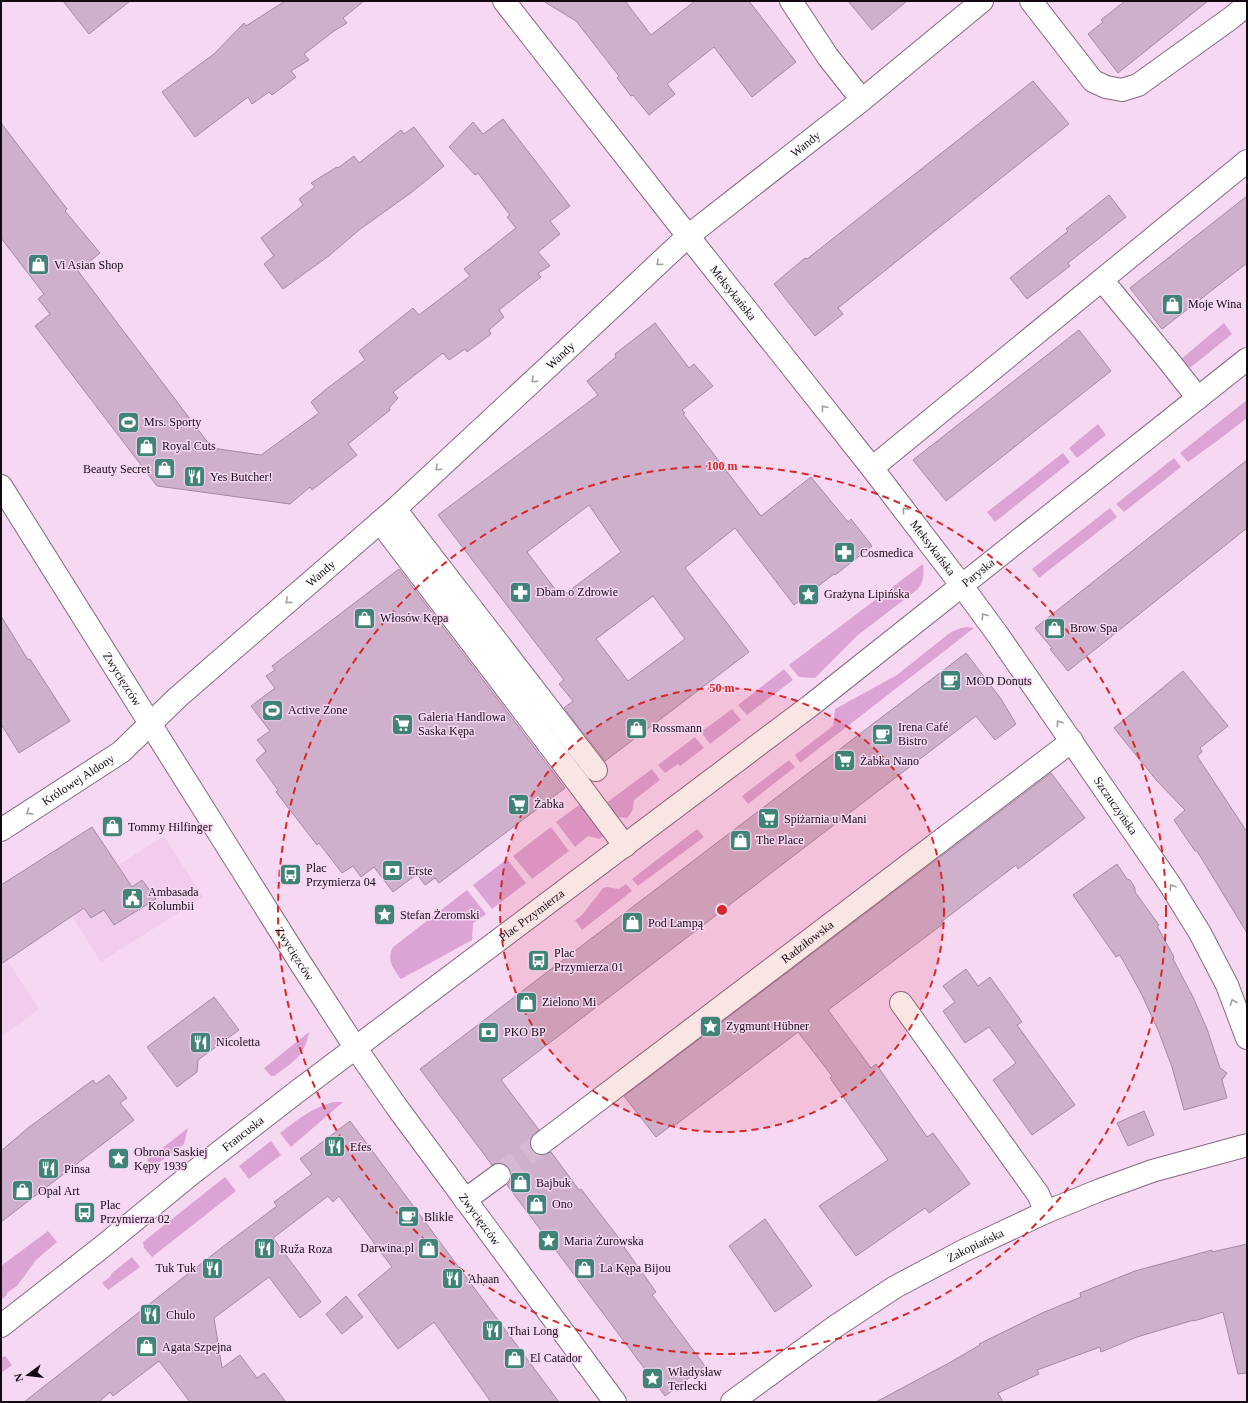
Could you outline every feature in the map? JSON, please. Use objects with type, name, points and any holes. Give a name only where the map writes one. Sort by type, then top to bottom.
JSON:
[{"type":"street","name":"Meksykańska","points":[[504,1],[872,468],[962,586]]},
{"type":"street","points":[[791,1],[828,57],[862,100]]},
{"type":"street","name":"Wandy","points":[[150,724],[178,697],[387,515],[688,236],[862,100],[982,1]]},
{"type":"street","points":[[1031,1],[1094,81],[1106,87],[1122,90],[1138,85],[1247,5]]},
{"type":"street","points":[[872,468],[1247,161]]},
{"type":"street","points":[[1102,280],[1198,398]]},
{"type":"street","name":"Paryska","points":[[708,784],[810,706],[1247,359]]},
{"type":"street","name":"Zwycięzców","points":[[1,486],[301,964],[355,1047],[396,1106],[615,1402]]},
{"type":"street","points":[[387,515],[596,770]]},
{"type":"street","points":[[387,515],[578,783],[625,846]]},
{"type":"street","name":"Szczuczyńska","points":[[962,586],[1072,741],[1169,883],[1200,933],[1227,985],[1247,1038]]},
{"type":"street","name":"Królowej Aldony","points":[[1,830],[121,752],[150,724]]},
{"type":"street","name":"Radziłowska","points":[[542,1143],[1072,741]]},
{"type":"street","name":"Plac Przymierza","points":[[355,1047],[708,784]]},
{"type":"street","points":[[901,1003],[1038,1194],[1046,1212]]},
{"type":"street","name":"Francuska","points":[[1,1326],[355,1047]]},
{"type":"street","name":"Zakopiańska","points":[[732,1402],[836,1326],[895,1287],[965,1250],[1046,1212],[1152,1171],[1247,1145]]},
{"type":"street","points":[[465,1200],[499,1175]]},
{"type":"shaded area","points":[[1224,323],[1232,334],[1191,367],[1185,366],[1180,360]]},
{"type":"shaded area","points":[[1247,400],[1247,418],[1188,462],[1180,453]]},
{"type":"shaded area","points":[[1098,424],[1106,435],[1077,458],[1069,448]]},
{"type":"shaded area","points":[[1063,453],[1070,462],[995,522],[987,512]]},
{"type":"shaded area","points":[[1174,458],[1181,467],[1124,512],[1116,504]]},
{"type":"shaded area","points":[[1110,508],[1117,517],[1039,578],[1032,569]]},
{"type":"shaded area","points":[[923,564],[923,577],[918,589],[858,635],[815,678],[799,677],[789,665]]},
{"type":"shaded area","points":[[967,627],[974,628],[800,763],[795,755],[833,726],[835,709],[897,675],[951,632]]},
{"type":"shaded area","points":[[784,669],[793,680],[747,715],[738,705]]},
{"type":"shaded area","points":[[732,709],[741,720],[710,744],[701,732]]},
{"type":"shaded area","points":[[695,737],[704,748],[680,766],[678,764],[665,773],[658,765]]},
{"type":"shaded area","points":[[789,760],[795,767],[748,804],[742,796]]},
{"type":"shaded area","points":[[652,769],[660,780],[634,800],[632,812],[627,818],[618,817],[606,803]]},
{"type":"shaded area","points":[[583,802],[604,836],[599,839],[588,836],[575,847],[556,822]]},
{"type":"shaded area","points":[[551,827],[569,851],[532,879],[513,856]]},
{"type":"shaded area","points":[[697,829],[704,837],[638,886],[632,879]]},
{"type":"shaded area","name":"Ambasada Kolumbii","points":[[164,836],[203,897],[101,962],[62,901]]},
{"type":"shaded area","points":[[507,859],[526,883],[492,909],[473,885]]},
{"type":"shaded area","points":[[626,884],[632,891],[582,930],[575,920],[582,915],[603,888],[607,887],[619,889]]},
{"type":"shaded area","points":[[467,890],[486,914],[473,923],[472,940],[401,979],[390,960],[393,947]]},
{"type":"shaded area","points":[[1,951],[39,1009],[1,1037]]},
{"type":"shaded area","points":[[309,1032],[304,1047],[297,1058],[274,1076],[271,1076],[264,1068]]},
{"type":"shaded area","points":[[334,1102],[343,1102],[291,1147],[280,1133],[312,1111]]},
{"type":"shaded area","points":[[188,1128],[184,1144],[153,1167],[147,1160]]},
{"type":"shaded area","points":[[271,1141],[281,1155],[249,1179],[239,1166]]},
{"type":"shaded area","points":[[225,1177],[236,1191],[152,1257],[144,1248],[143,1242]]},
{"type":"shaded area","points":[[48,1231],[57,1242],[36,1260],[17,1286],[7,1293],[1,1300],[1,1266]]},
{"type":"shaded area","points":[[132,1257],[140,1267],[108,1290],[102,1283]]},
{"type":"shaded area","points":[[5,1356],[12,1365],[1,1373],[1,1358]]},
{"type":"building","points":[[63,1],[130,1],[89,34]]},
{"type":"building","points":[[285,1],[364,1],[343,18],[347,23],[304,54],[309,60],[291,71],[296,77],[272,95],[269,92],[252,104],[248,97],[195,137],[162,92],[214,54],[244,23],[246,26]]},
{"type":"building","points":[[543,1],[625,1],[651,35],[695,1],[749,1],[796,62],[752,97],[714,47],[667,84],[675,94],[649,115],[617,78],[619,76],[576,21]]},
{"type":"building","points":[[848,1],[907,1],[872,30]]},
{"type":"building","points":[[1125,1],[1208,1],[1118,73],[1088,34],[1103,22],[1101,20]]},
{"type":"building","points":[[1033,81],[1069,124],[838,308],[843,314],[815,336],[774,284],[805,258],[807,259]]},
{"type":"building","points":[[503,119],[570,206],[550,221],[560,234],[538,252],[550,266],[538,273],[541,277],[499,310],[504,317],[489,330],[491,334],[467,352],[465,349],[449,360],[443,353],[393,392],[398,398],[389,408],[390,410],[348,444],[357,455],[312,490],[310,487],[290,504],[157,486],[35,326],[50,314],[38,299],[44,294],[1,238],[1,123],[67,209],[65,211],[100,253],[78,271],[212,448],[261,455],[319,413],[311,402],[365,360],[359,351],[413,308],[419,315],[470,276],[464,269],[516,228],[507,217],[510,215],[478,173],[475,175],[449,147],[473,122],[483,134]]},
{"type":"building","points":[[414,127],[444,166],[412,192],[359,230],[330,255],[283,289],[264,264],[274,256],[261,238],[303,205],[299,199],[315,187],[311,183],[337,167],[338,168],[354,156],[359,163],[401,130],[404,134]]},
{"type":"building","points":[[1109,195],[1126,217],[1068,263],[1070,266],[1027,299],[1010,278],[1068,231],[1066,229]]},
{"type":"building","points":[[1247,196],[1247,263],[1162,329],[1130,288]]},
{"type":"building","points":[[655,323],[689,368],[694,364],[713,386],[682,410],[685,413],[683,414],[761,516],[811,477],[848,522],[851,519],[872,546],[794,605],[735,528],[685,568],[749,652],[605,761],[564,708],[573,701],[559,684],[564,680],[438,515],[598,395],[587,381],[616,357],[615,354]],"holes":[[[589,505],[621,552],[561,597],[527,552]],[[653,596],[685,639],[628,681],[596,639]]]},
{"type":"building","points":[[1079,330],[1111,371],[946,501],[913,460]]},
{"type":"building","points":[[1247,460],[1247,528],[1068,671],[1050,649],[1052,648],[1035,628]]},
{"type":"building","points":[[399,569],[565,788],[439,883],[435,878],[425,885],[417,874],[393,892],[374,867],[361,877],[353,866],[342,873],[319,843],[317,845],[276,792],[278,790],[256,760],[266,751],[257,740],[270,731],[251,706],[275,688],[266,676],[275,670],[272,666]]},
{"type":"building","points":[[1,616],[28,660],[30,659],[70,721],[19,753],[1,724]]},
{"type":"building","points":[[966,653],[1001,699],[1016,724],[995,740],[976,716],[501,1080],[539,1130],[530,1139],[532,1150],[537,1154],[543,1155],[551,1152],[579,1190],[581,1189],[625,1246],[624,1247],[656,1292],[652,1295],[705,1366],[665,1396],[507,1185],[511,1180],[509,1167],[504,1163],[492,1165],[420,1069]]},
{"type":"building","points":[[1183,671],[1228,726],[1200,748],[1202,752],[1197,756],[1247,832],[1247,933],[1197,851],[1195,851],[1174,820],[1185,810],[1157,781],[1114,728]]},
{"type":"building","points":[[1051,773],[1085,818],[1018,869],[1016,865],[941,922],[943,924],[828,1010],[871,1068],[876,1064],[927,1137],[933,1133],[970,1184],[929,1213],[925,1208],[856,1256],[819,1206],[888,1160],[830,1078],[832,1076],[798,1032],[674,1126],[673,1124],[656,1137],[624,1096]]},
{"type":"building","points":[[92,827],[132,887],[142,880],[156,899],[114,925],[104,910],[91,918],[84,908],[1,964],[1,885]]},
{"type":"building","points":[[1117,864],[1127,879],[1130,880],[1135,888],[1135,892],[1159,925],[1157,926],[1193,997],[1207,1029],[1220,1068],[1227,1073],[1222,1080],[1227,1098],[1184,1110],[1172,1067],[1158,1030],[1141,993],[1120,955],[1116,957],[1073,895]]},
{"type":"building","points":[[966,969],[978,986],[990,977],[1022,1022],[1017,1025],[1075,1105],[1032,1135],[993,1080],[1016,1063],[989,1027],[965,1043],[943,1011],[955,1002],[943,986]]},
{"type":"building","points":[[214,997],[239,1030],[198,1060],[197,1072],[177,1087],[147,1047]]},
{"type":"building","points":[[109,1075],[127,1098],[120,1103],[134,1120],[1,1222],[1,1151],[28,1128],[93,1080],[96,1084]]},
{"type":"building","points":[[1144,1111],[1154,1135],[1128,1146],[1117,1123]]},
{"type":"building","points":[[350,1121],[559,1402],[491,1402],[434,1322],[398,1349],[358,1295],[392,1267],[339,1196],[333,1202],[328,1196],[273,1238],[321,1302],[300,1318],[269,1277],[214,1318],[222,1368],[240,1355],[257,1378],[264,1373],[286,1402],[190,1402],[159,1361],[113,1396],[110,1392],[99,1402],[24,1402],[277,1206],[274,1202],[312,1174],[300,1159]]},
{"type":"building","points":[[765,1219],[812,1286],[775,1312],[729,1246]]},
{"type":"building","points":[[1247,1244],[1247,1373],[1238,1374],[1223,1312],[1137,1337],[1101,1352],[1100,1347],[1037,1370],[1039,1374],[998,1393],[1003,1402],[876,1402],[949,1363],[980,1345],[979,1344],[1042,1313],[1081,1297],[1080,1293],[1135,1271],[1212,1250],[1212,1252]]},
{"type":"building","points":[[346,1296],[363,1317],[342,1334],[326,1314]]},
{"type":"tunnel","points":[[499,1175],[542,1143]]},
{"type":"place","name":"Vi Asian Shop","points":[[38,265]]},
{"type":"place","name":"Moje Wina","points":[[1172,304]]},
{"type":"place","name":"Mrs. Sporty","points":[[128,422]]},
{"type":"place","name":"Royal Cuts","points":[[147,446]]},
{"type":"place","name":"Beauty Secret","points":[[165,469]]},
{"type":"place","name":"Yes Butcher!","points":[[194,477]]},
{"type":"place","name":"Cosmedica","points":[[844,553]]},
{"type":"place","name":"Dbam o Zdrowie","points":[[521,592]]},
{"type":"place","name":"Grażyna Lipińska","points":[[808,594]]},
{"type":"place","name":"Włosów Kępa","points":[[365,618]]},
{"type":"place","name":"Brow Spa","points":[[1054,628]]},
{"type":"place","name":"MOD Donuts","points":[[950,681]]},
{"type":"place","name":"Active Zone","points":[[273,710]]},
{"type":"place","name":"Galeria Handlowa Saska Kępa","points":[[403,724]]},
{"type":"place","name":"Rossmann","points":[[636,728]]},
{"type":"place","name":"Irena Café Bistro","points":[[882,734]]},
{"type":"place","name":"Żabka Nano","points":[[845,761]]},
{"type":"place","name":"Żabka","points":[[518,804]]},
{"type":"place","name":"Spiżarnia u Mani","points":[[768,819]]},
{"type":"place","name":"Tommy Hilfinger","points":[[113,827]]},
{"type":"place","name":"The Place","points":[[740,840]]},
{"type":"place","name":"Erste","points":[[392,871]]},
{"type":"place","name":"Plac Przymierza 04","points":[[290,875]]},
{"type":"place","name":"Ambasada Kolumbii","points":[[132,899]]},
{"type":"place","name":"Stefan Żeromski","points":[[384,915]]},
{"type":"place","name":"Pod Lampą","points":[[633,923]]},
{"type":"place","name":"Plac Przymierza 01","points":[[538,960]]},
{"type":"place","name":"Zielono Mi","points":[[527,1002]]},
{"type":"place","name":"Zygmunt Hübner","points":[[711,1026]]},
{"type":"place","name":"PKO BP","points":[[489,1032]]},
{"type":"place","name":"Nicoletta","points":[[200,1042]]},
{"type":"place","name":"Efes","points":[[334,1147]]},
{"type":"place","name":"Obrona Saskiej Kępy 1939","points":[[118,1159]]},
{"type":"place","name":"Pinsa","points":[[48,1169]]},
{"type":"place","name":"Bajbuk","points":[[521,1183]]},
{"type":"place","name":"Opal Art","points":[[23,1191]]},
{"type":"place","name":"Ono","points":[[536,1204]]},
{"type":"place","name":"Plac Przymierza 02","points":[[84,1212]]},
{"type":"place","name":"Blikle","points":[[408,1217]]},
{"type":"place","name":"Maria Żurowska","points":[[549,1241]]},
{"type":"place","name":"Darwina.pl","points":[[429,1248]]},
{"type":"place","name":"Ruža Roza","points":[[264,1249]]},
{"type":"place","name":"Tuk Tuk","points":[[212,1268]]},
{"type":"place","name":"La Kępa Bijou","points":[[585,1268]]},
{"type":"place","name":"Ahaan","points":[[453,1279]]},
{"type":"place","name":"Chulo","points":[[151,1315]]},
{"type":"place","name":"Thai Long","points":[[493,1331]]},
{"type":"place","name":"Agata Szpejna","points":[[147,1347]]},
{"type":"place","name":"El Catador","points":[[514,1358]]},
{"type":"place","name":"Władysław Terlecki","points":[[652,1379]]}]
